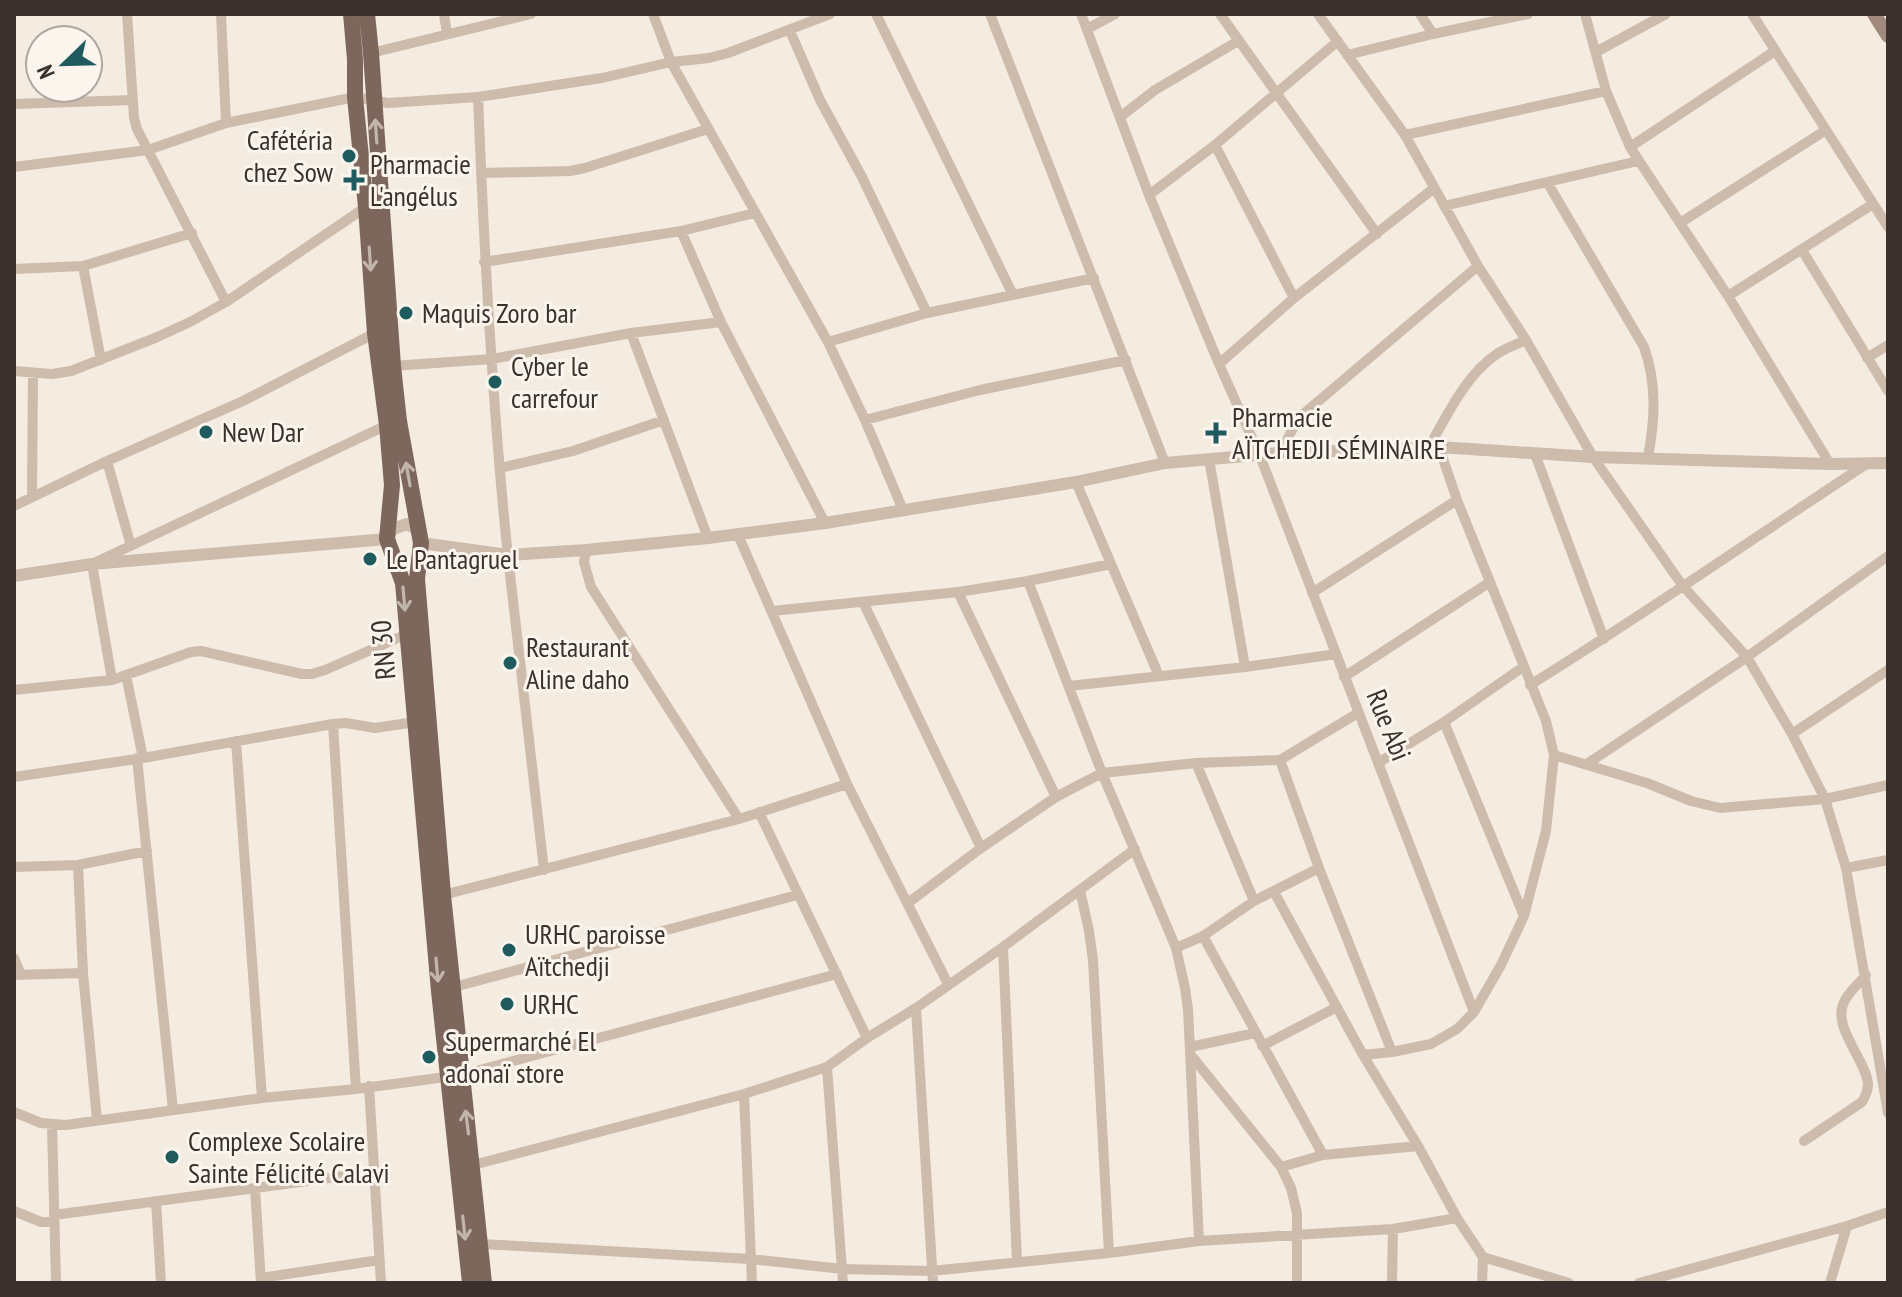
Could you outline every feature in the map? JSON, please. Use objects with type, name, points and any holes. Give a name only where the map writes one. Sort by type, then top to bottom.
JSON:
[{"type":"main road","name":"RN 30","points":[[351,14],[375,333],[392,485],[387,539],[403,583],[415,722],[455,1076],[470,1283]]},
{"type":"main road","name":"RN 30","points":[[367,14],[393,366],[399,421],[421,543],[417,579],[443,895],[454,987],[455,1076],[473,1165],[484,1283]]},
{"type":"main road","points":[[1874,14],[1888,36]]},
{"type":"street","points":[[127,14],[137,129],[226,302]]},
{"type":"street","points":[[221,14],[226,123]]},
{"type":"street","points":[[444,14],[447,34]]},
{"type":"street","points":[[371,53],[531,14]]},
{"type":"street","points":[[653,14],[671,62],[828,342],[903,510]]},
{"type":"street","points":[[14,167],[148,150],[226,123],[355,97],[388,103],[478,97],[709,58],[830,14]]},
{"type":"street","points":[[876,14],[1013,295]]},
{"type":"street","points":[[990,14],[1165,463]]},
{"type":"street","name":"Rue Abi","points":[[1081,14],[1149,195],[1260,456],[1474,1012]]},
{"type":"street","points":[[1087,29],[1115,14]]},
{"type":"street","points":[[1220,14],[1377,234]]},
{"type":"street","points":[[1318,14],[1405,135],[1433,189],[1526,340],[1593,457],[1682,585],[1747,657],[1792,734],[1825,799],[1846,868],[1888,1113]]},
{"type":"street","points":[[1420,14],[1433,34]]},
{"type":"street","points":[[1347,55],[1528,14]]},
{"type":"street","points":[[1585,14],[1606,91],[1630,147],[1728,296],[1830,464]]},
{"type":"street","points":[[1596,52],[1666,14]]},
{"type":"street","points":[[1752,14],[1888,227]]},
{"type":"street","points":[[790,31],[820,100],[862,177],[927,313]]},
{"type":"street","points":[[1120,117],[1155,90],[1238,41]]},
{"type":"street","points":[[1149,195],[1215,145],[1338,41]]},
{"type":"street","points":[[1630,147],[1775,51]]},
{"type":"street","points":[[1405,135],[1606,91]]},
{"type":"street","points":[[478,97],[484,262],[500,468],[544,870]]},
{"type":"street","points":[[14,104],[133,100]]},
{"type":"street","points":[[481,173],[570,171],[708,129]]},
{"type":"street","points":[[1680,223],[1826,130]]},
{"type":"street","points":[[1215,145],[1294,298]]},
{"type":"street","points":[[1444,206],[1638,161]]},
{"type":"street","points":[[1547,182],[1644,347],[1652,373],[1654,402],[1654,427],[1648,457]]},
{"type":"street","points":[[1219,364],[1294,298],[1433,189]]},
{"type":"street","points":[[1728,296],[1873,204]]},
{"type":"street","points":[[14,371],[52,374],[71,371],[190,322],[226,302],[366,207]]},
{"type":"street","points":[[484,262],[681,231],[755,213]]},
{"type":"street","points":[[681,231],[721,322],[825,523]]},
{"type":"street","points":[[14,269],[83,266],[192,233]]},
{"type":"street","points":[[1802,250],[1888,391]]},
{"type":"street","points":[[83,266],[101,360]]},
{"type":"street","points":[[1280,453],[1298,419],[1478,266]]},
{"type":"street","points":[[828,342],[927,313],[1094,278]]},
{"type":"street","points":[[393,366],[492,359],[631,333],[721,322]]},
{"type":"street","points":[[14,506],[243,401],[375,333]]},
{"type":"street","points":[[631,333],[708,538]]},
{"type":"street","points":[[1434,447],[1460,395],[1478,370],[1496,354],[1526,340]]},
{"type":"street","points":[[1867,358],[1888,345]]},
{"type":"street","points":[[865,420],[980,390],[1126,360]]},
{"type":"street","points":[[32,497],[33,373]]},
{"type":"street","points":[[500,468],[573,451],[664,420]]},
{"type":"street","points":[[92,564],[387,425]]},
{"type":"street","points":[[1363,1055],[1431,1044],[1457,1029],[1474,1012],[1524,916],[1546,831],[1554,755],[1546,721],[1434,447]]},
{"type":"street","points":[[14,576],[92,564],[387,539],[393,529],[407,524],[416,529],[421,543],[508,555],[586,550],[825,523],[1076,482],[1165,463],[1280,453],[1434,447],[1593,457],[1888,463]]},
{"type":"street","points":[[1535,454],[1604,639]]},
{"type":"street","points":[[1209,459],[1245,667]]},
{"type":"street","points":[[107,461],[131,546]]},
{"type":"street","points":[[1530,685],[1868,463]]},
{"type":"street","points":[[1076,482],[1159,676]]},
{"type":"street","points":[[1312,593],[1457,500]]},
{"type":"street","points":[[738,535],[847,784],[948,984]]},
{"type":"street","points":[[586,550],[584,562],[591,587],[739,819]]},
{"type":"street","points":[[1587,764],[1747,657],[1888,556]]},
{"type":"street","points":[[92,564],[112,680]]},
{"type":"street","points":[[772,611],[958,592],[1111,564]]},
{"type":"street","points":[[1028,581],[1102,773],[1176,948],[1185,988],[1190,1050],[1199,1241]]},
{"type":"street","points":[[1344,677],[1490,582]]},
{"type":"street","points":[[958,592],[1056,797]]},
{"type":"street","points":[[863,602],[981,848]]},
{"type":"street","points":[[14,690],[112,680],[165,660],[201,651],[312,674],[407,634]]},
{"type":"street","points":[[1069,686],[1336,654]]},
{"type":"street","points":[[1378,763],[1523,667]]},
{"type":"street","points":[[1792,734],[1888,670]]},
{"type":"street","points":[[126,675],[140,758],[173,1110]]},
{"type":"street","points":[[908,903],[1056,797],[1102,773],[1196,763],[1280,760],[1358,713]]},
{"type":"street","points":[[14,777],[333,724],[375,728],[415,722]]},
{"type":"street","points":[[1444,722],[1524,916]]},
{"type":"street","points":[[333,724],[356,1089]]},
{"type":"street","points":[[236,741],[262,1098]]},
{"type":"street","points":[[1554,755],[1720,808],[1825,799],[1888,785]]},
{"type":"street","points":[[1280,760],[1392,1052]]},
{"type":"street","points":[[1196,763],[1254,901]]},
{"type":"street","points":[[443,895],[739,819],[847,784]]},
{"type":"street","points":[[759,812],[867,1038]]},
{"type":"street","points":[[473,1165],[744,1094],[827,1067],[1003,947],[1135,849]]},
{"type":"street","points":[[14,867],[78,865],[147,851]]},
{"type":"street","points":[[1846,868],[1888,860]]},
{"type":"street","points":[[78,865],[83,973],[97,1120]]},
{"type":"street","points":[[1176,948],[1203,936],[1254,901],[1319,868]]},
{"type":"street","points":[[1080,890],[1093,960],[1109,1253]]},
{"type":"street","points":[[1274,892],[1363,1055],[1457,1218],[1483,1257],[1482,1283]]},
{"type":"street","points":[[454,987],[797,895]]},
{"type":"street","points":[[1203,936],[1323,1155]]},
{"type":"street","points":[[1003,947],[1017,1261]]},
{"type":"street","points":[[14,958],[18,975],[83,973]]},
{"type":"street","points":[[14,1112],[41,1123],[66,1125],[455,1076],[837,974]]},
{"type":"street","points":[[1804,1141],[1862,1102],[1866,1094],[1868,1082],[1842,1023],[1841,1011],[1845,1000],[1866,975]]},
{"type":"street","points":[[1262,1046],[1337,1007]]},
{"type":"street","points":[[916,1008],[933,1283]]},
{"type":"street","points":[[1190,1050],[1255,1033]]},
{"type":"street","points":[[1190,1050],[1281,1167],[1291,1188],[1297,1213],[1297,1283]]},
{"type":"street","points":[[827,1067],[843,1283]]},
{"type":"street","points":[[369,1086],[381,1283]]},
{"type":"street","points":[[744,1094],[752,1283]]},
{"type":"street","points":[[52,1125],[56,1283]]},
{"type":"street","points":[[1281,1167],[1323,1155],[1418,1146]]},
{"type":"street","points":[[14,1211],[35,1221],[54,1219],[156,1201],[374,1172]]},
{"type":"street","points":[[255,1188],[261,1281],[379,1260]]},
{"type":"street","points":[[156,1201],[161,1283]]},
{"type":"street","points":[[1639,1283],[1888,1212]]},
{"type":"street","points":[[481,1244],[750,1259],[843,1269],[931,1271],[1199,1241],[1393,1229],[1457,1218]]},
{"type":"street","points":[[1830,1283],[1847,1226]]},
{"type":"street","points":[[1392,1283],[1393,1229]]},
{"type":"street","points":[[1483,1257],[1569,1283]]},
{"type":"place","name":"Cafétéria chez Sow","points":[[349,156]]},
{"type":"place","name":"Pharmacie L'angélus","points":[[354,180]]},
{"type":"place","name":"Maquis Zoro bar","points":[[406,313]]},
{"type":"place","name":"Cyber le carrefour","points":[[495,382]]},
{"type":"place","name":"New Dar","points":[[206,432]]},
{"type":"place","name":"Pharmacie AÏTCHEDJI SÉMINAIRE","points":[[1216,433]]},
{"type":"place","name":"Le Pantagruel","points":[[370,559]]},
{"type":"place","name":"Restaurant Aline daho","points":[[510,663]]},
{"type":"place","name":"URHC paroisse Aïtchedji","points":[[509,950]]},
{"type":"place","name":"URHC","points":[[507,1004]]},
{"type":"place","name":"Supermarché El adonaï store","points":[[429,1057]]},
{"type":"place","name":"Complexe Scolaire Sainte Félicité Calavi","points":[[172,1157]]}]
